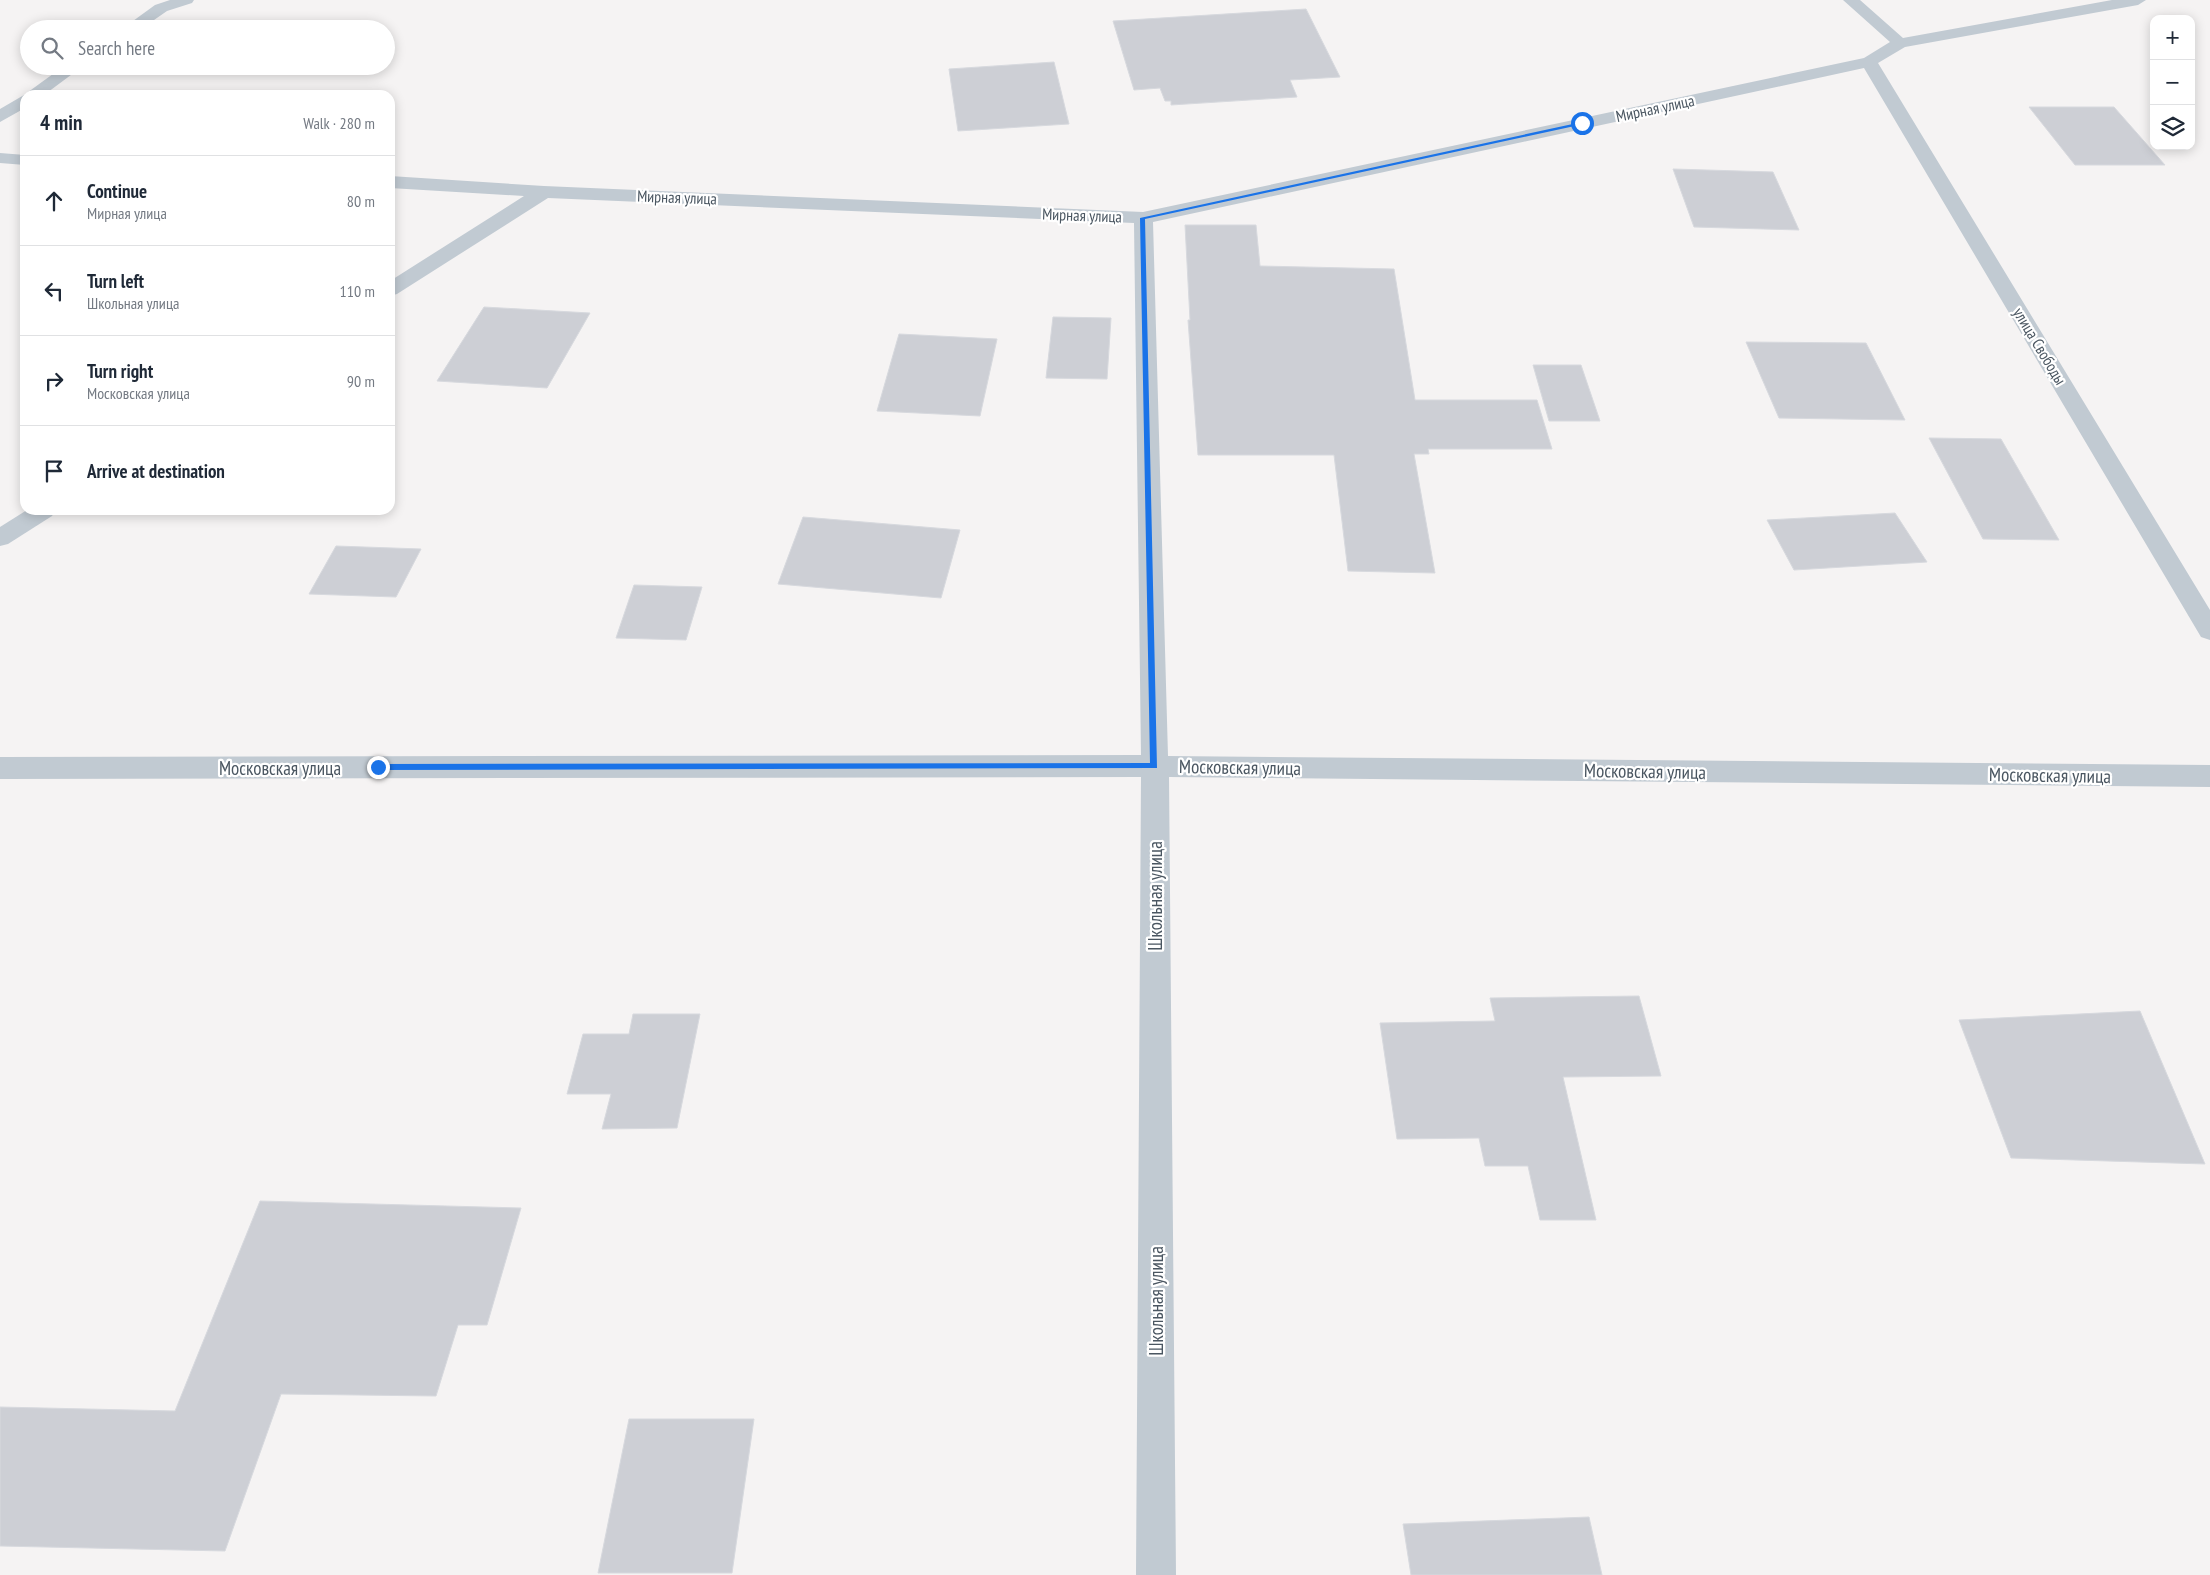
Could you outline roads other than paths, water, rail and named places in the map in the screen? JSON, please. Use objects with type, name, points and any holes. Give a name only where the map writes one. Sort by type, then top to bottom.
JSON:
[{"type":"street","points":[[141,20],[160,4],[186,0]]},
{"type":"street","points":[[1851,0],[1900,43]]},
{"type":"street","name":"Мирная улица","points":[[395,182],[544,192],[1142,218],[1869,62],[1900,43],[2138,0]]},
{"type":"street","name":"улица Свободы","points":[[1869,62],[2210,631]]},
{"type":"street","points":[[40,90],[62,75]]},
{"type":"street","points":[[0,118],[20,104]]},
{"type":"street","points":[[0,158],[20,160]]},
{"type":"street","points":[[395,287],[544,192]]},
{"type":"street","name":"Школьная улица","points":[[1142,218],[1154,766],[1156,1575]]},
{"type":"street","points":[[0,538],[36,515]]},
{"type":"street","name":"Московская улица","points":[[0,768],[1154,766],[2210,776]]}]
